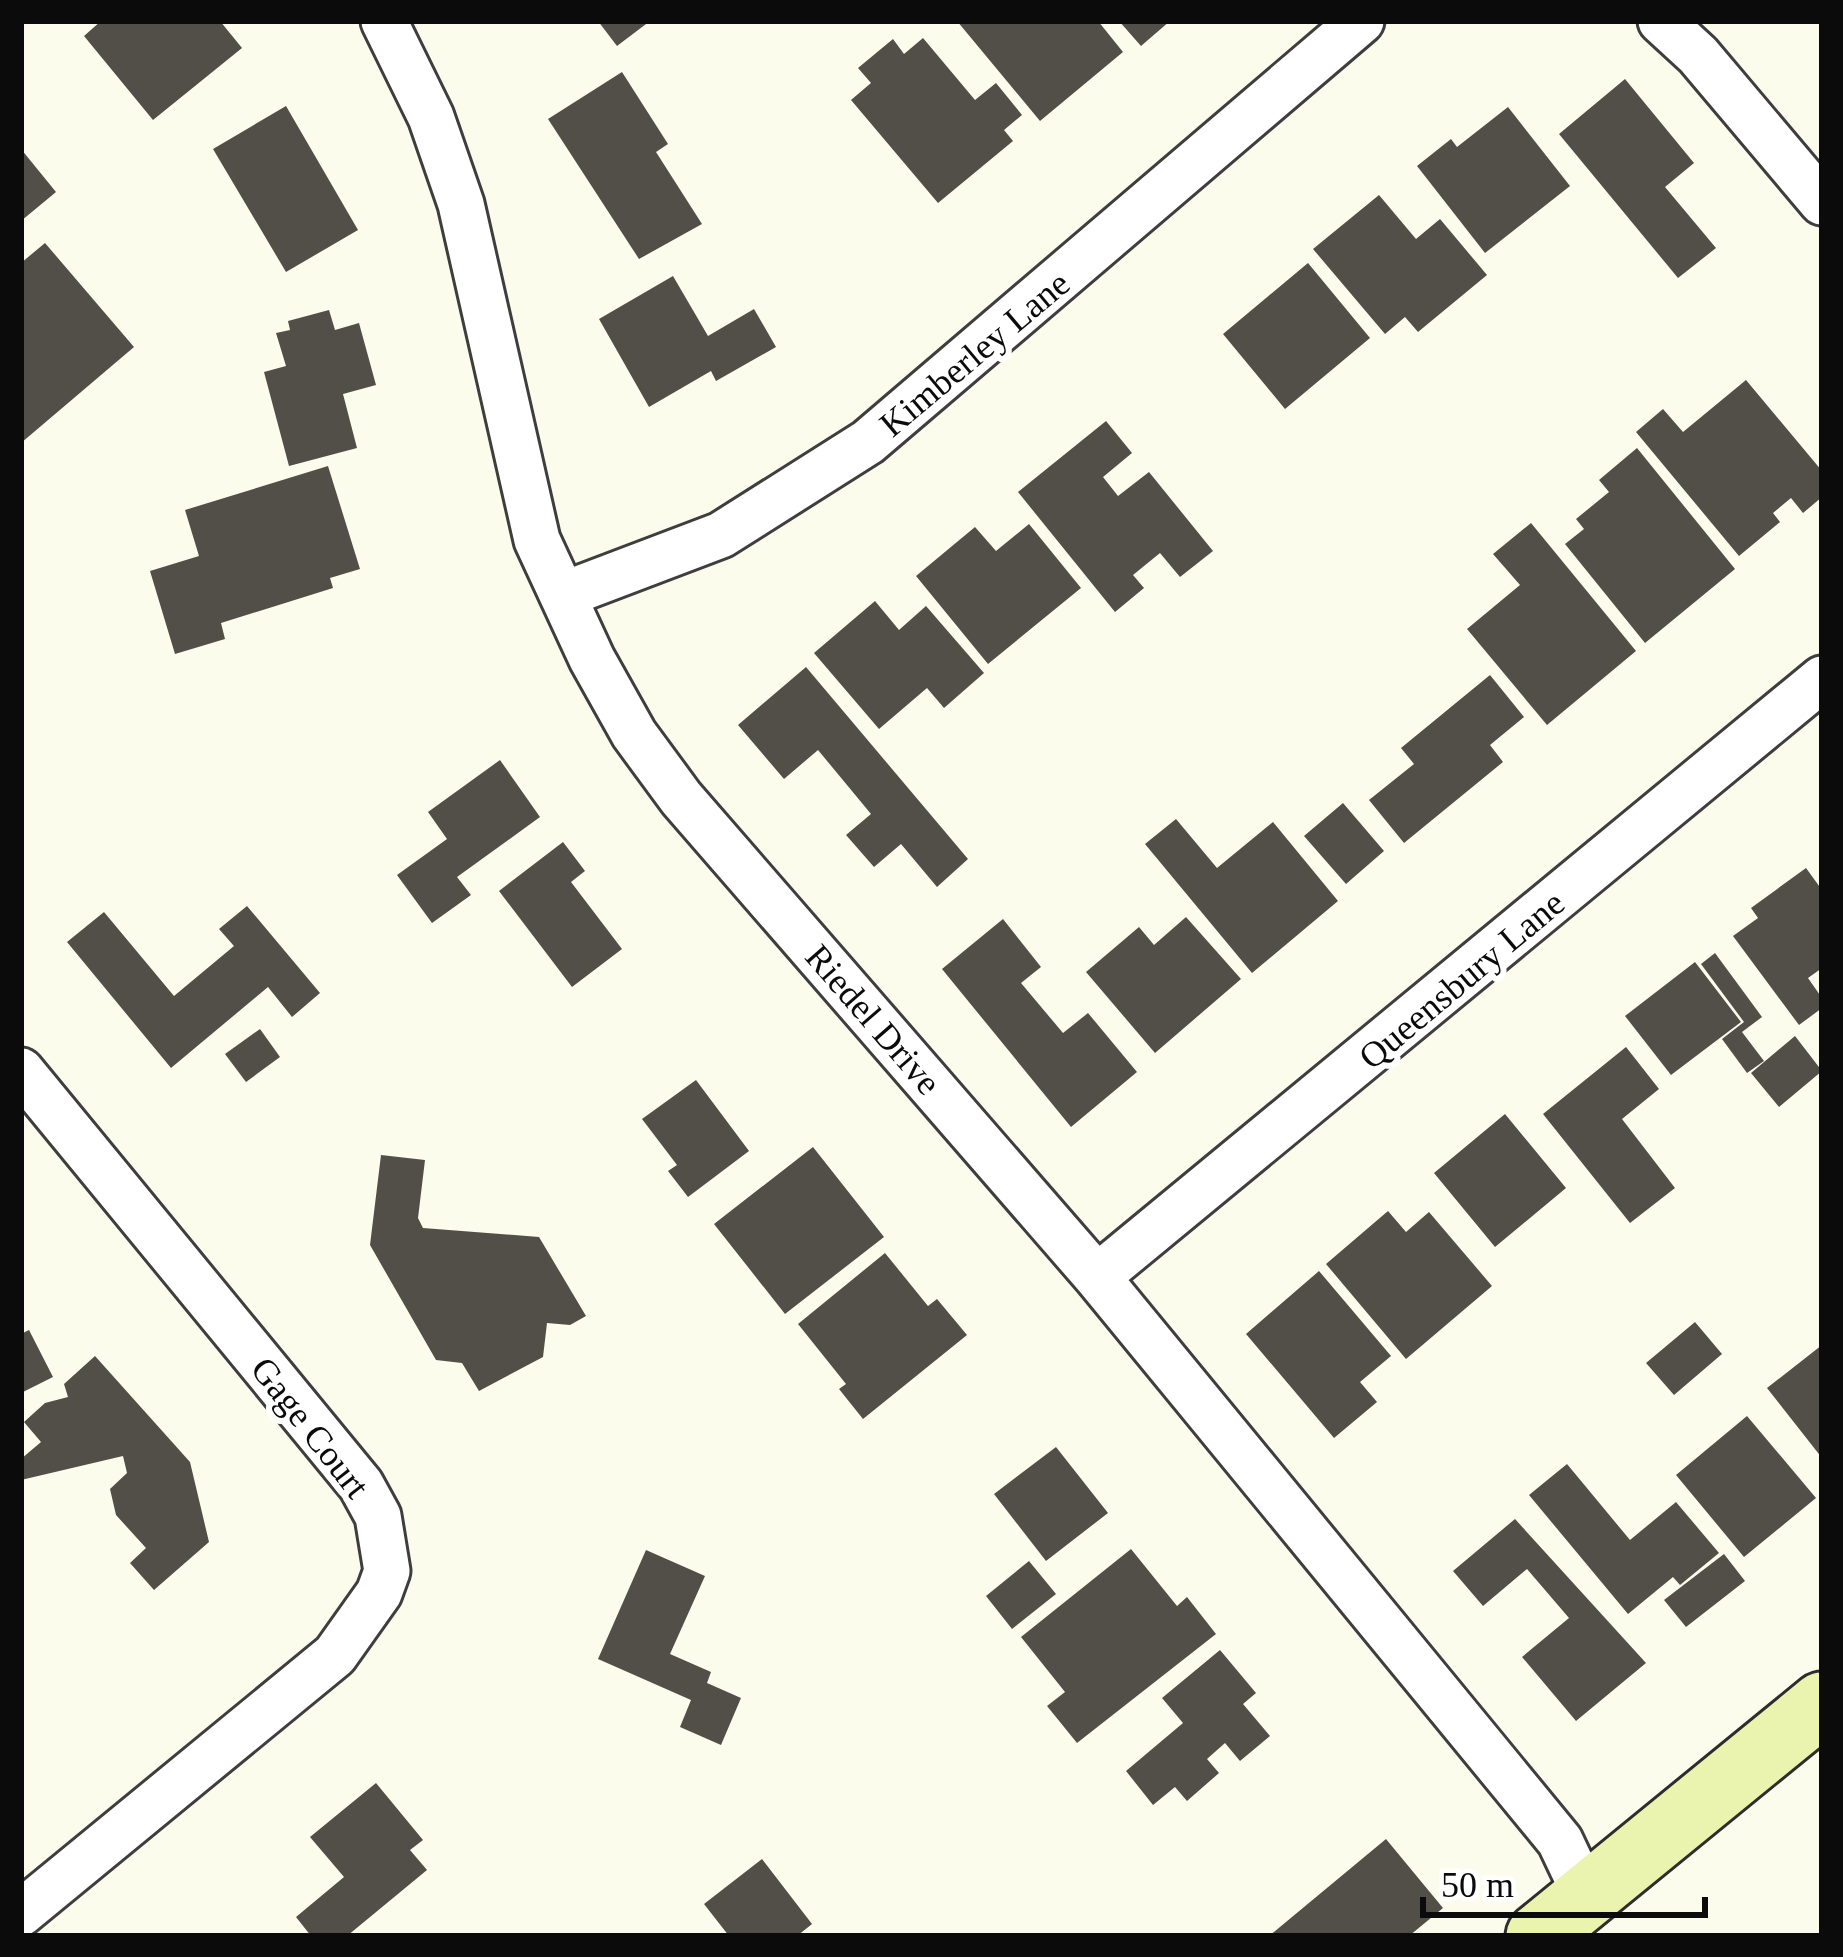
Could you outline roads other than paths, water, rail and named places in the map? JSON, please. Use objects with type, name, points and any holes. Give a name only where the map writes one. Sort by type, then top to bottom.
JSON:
[{"type":"street","name":"Riedel Drive","points":[[384,21],[431,117],[461,204],[537,540],[634,734],[681,797],[1097,1277],[1560,1841],[1587,1898]]},
{"type":"street","points":[[1661,21],[1699,56],[1822,202]]},
{"type":"street","name":"Kimberley Lane","points":[[563,596],[721,535],[792,495],[868,442],[1350,29]]},
{"type":"street","name":"Queensbury Lane","points":[[1097,1277],[1822,679]]},
{"type":"street","name":"Gage Court","points":[[21,1071],[362,1485],[388,1547],[379,1593],[335,1655],[21,1913]]},
{"type":"street","points":[[1538,1936],[1822,1704]]}]
